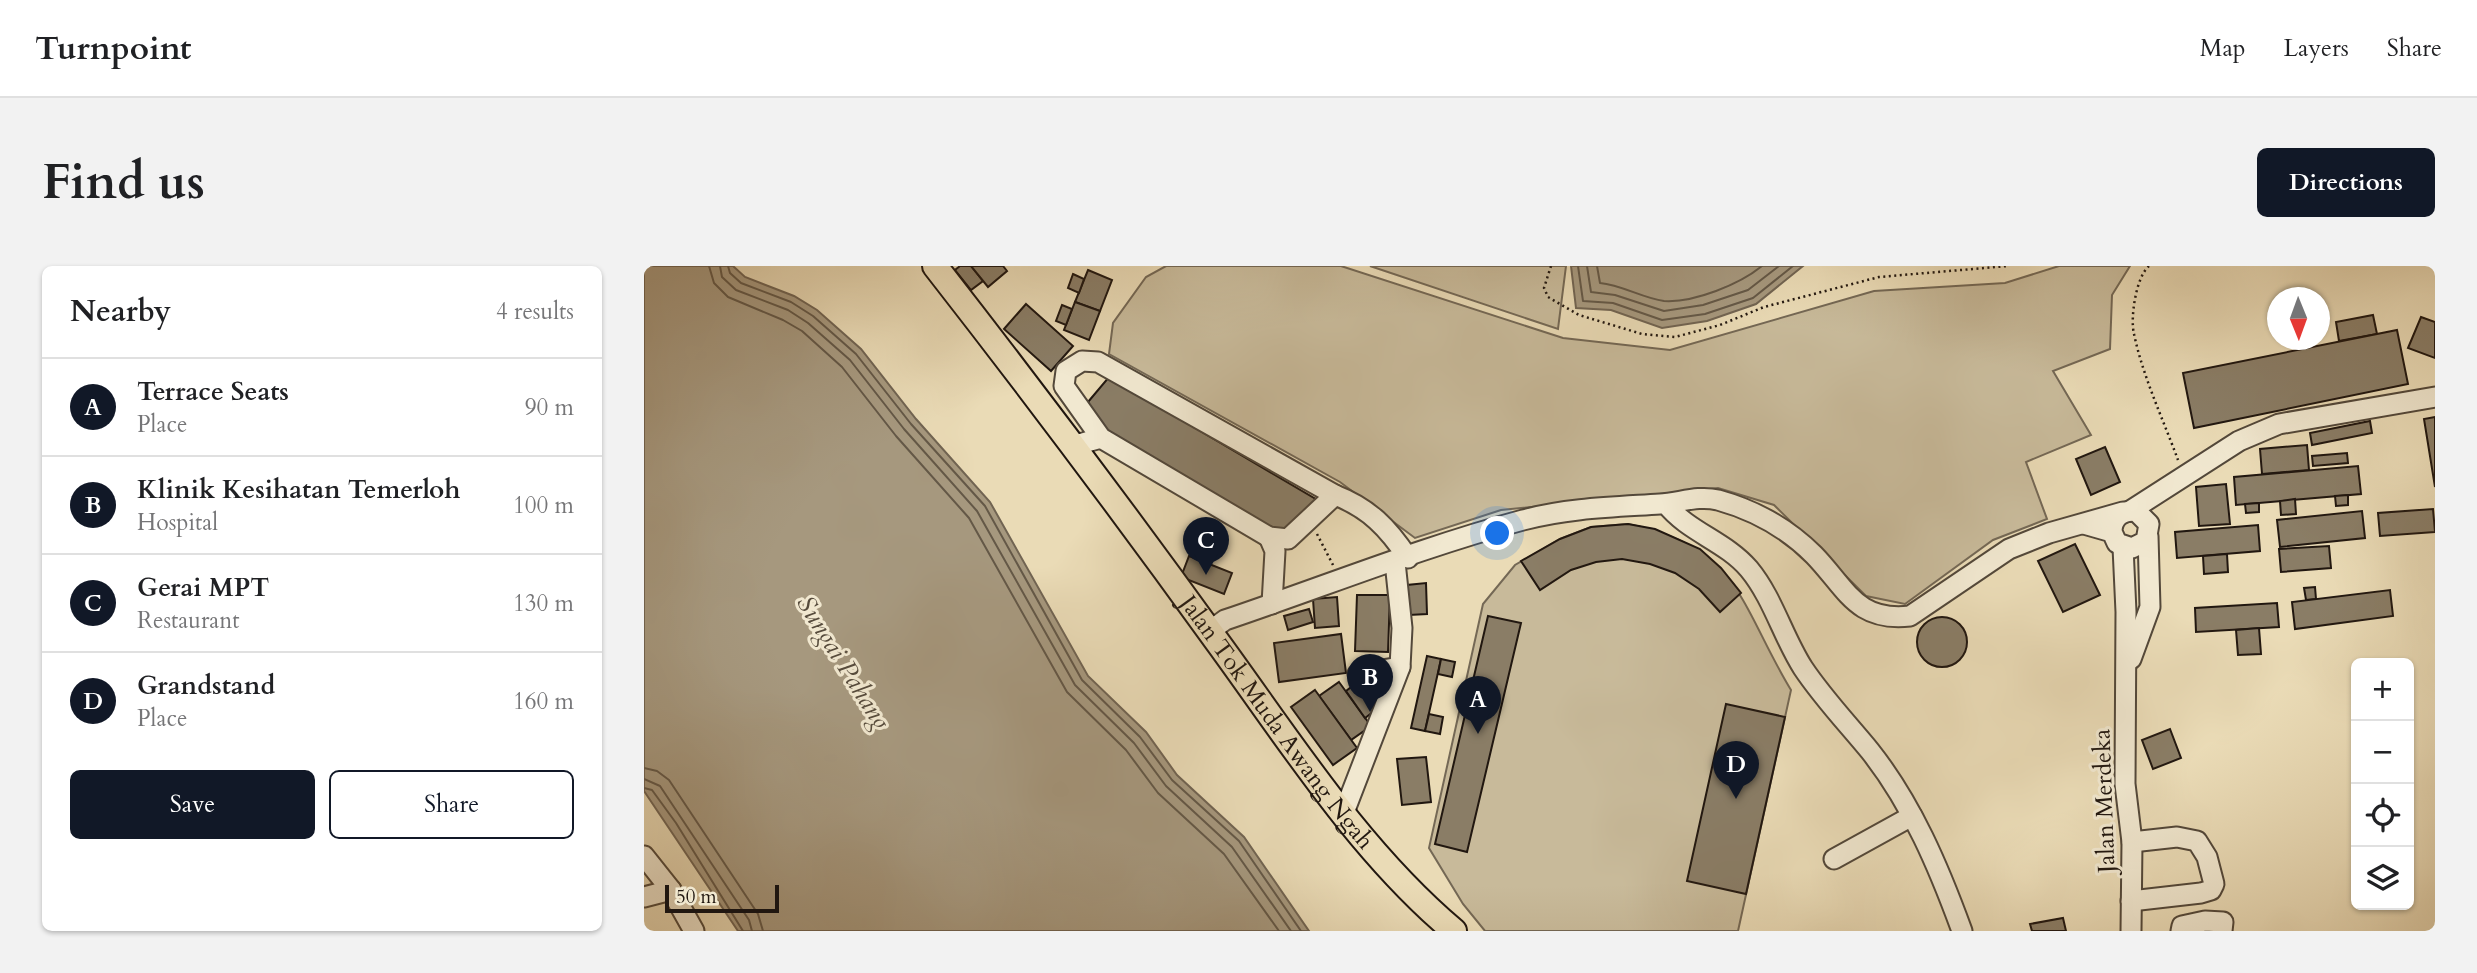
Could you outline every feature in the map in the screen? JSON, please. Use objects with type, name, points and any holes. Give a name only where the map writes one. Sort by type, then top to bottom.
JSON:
[{"type":"main road","name":"Jalan Tok Muda Awang Ngah","points":[[935,266],[1210,631],[1343,815],[1411,890],[1454,931]]},
{"type":"street","points":[[1335,495],[1288,539],[1269,537],[1101,438],[1064,386],[1066,371],[1082,360],[1098,362],[1335,495],[1358,503],[1387,528],[1402,560],[1400,667],[1343,815]]},
{"type":"street","points":[[2083,524],[2137,547],[2137,519],[2154,498],[2239,441],[2279,424],[2435,397]]},
{"type":"street","points":[[1072,446],[1101,438]]},
{"type":"street","points":[[1210,631],[1225,620],[1524,520],[1595,508],[1666,504],[1688,499],[1716,500],[1772,521],[1812,554],[1856,605],[1873,614],[1893,618],[1910,616],[2009,549],[2049,533],[2083,524],[2137,519]]},
{"type":"street","points":[[1666,504],[1676,517],[1722,544],[1749,570],[1770,603],[1800,664],[1825,700],[1871,752],[1912,816],[1942,874],[1962,931]]},
{"type":"street","points":[[2117,540],[2114,520],[2137,519]]},
{"type":"street","name":"Jalan Merdeka","points":[[2127,670],[2150,607],[2137,519]]},
{"type":"street","points":[[1269,537],[1275,551],[1272,604]]},
{"type":"street","name":"Jalan Merdeka","points":[[2117,540],[2127,670],[2125,784],[2132,842],[2131,931]]},
{"type":"street","points":[[1358,674],[1400,667]]},
{"type":"street","points":[[1834,859],[1912,816]]},
{"type":"street","points":[[2131,901],[2200,893],[2211,890],[2214,884],[2207,856],[2197,841],[2177,837],[2132,842]]},
{"type":"street","points":[[644,856],[671,890],[694,931]]},
{"type":"street","points":[[644,897],[671,890]]},
{"type":"street","points":[[2181,931],[2182,926],[2205,921],[2223,922],[2222,931]]},
{"type":"path","points":[[1551,266],[1544,288],[1548,297],[1579,315],[1642,334],[1675,337],[1720,325],[1764,307],[1879,277],[2008,266]]},
{"type":"path","points":[[2149,266],[2144,270],[2136,298],[2133,332],[2184,476]]},
{"type":"path","points":[[1305,523],[1316,532],[1342,580]]},
{"type":"shaded area","points":[[1166,266],[1341,266],[1563,338],[1670,350],[1874,291],[2005,283],[2059,266],[2130,266],[2112,295],[2110,349],[2053,371],[2091,435],[2026,462],[2047,519],[1993,540],[1905,604],[1866,596],[1774,505],[1718,488],[1501,510],[1415,538],[1340,482],[1109,354],[1113,323],[1146,277]]},
{"type":"shaded area","points":[[1370,266],[1566,266],[1558,329]]},
{"type":"shaded area","points":[[1628,524],[1665,534],[1694,547],[1715,564],[1747,606],[1791,690],[1738,931],[1485,931],[1463,904],[1429,848],[1483,604],[1515,565],[1560,539],[1591,527]]},
{"type":"water","name":"Sungai Pahang","points":[[644,266],[733,266],[745,277],[794,296],[817,310],[861,349],[916,419],[990,502],[1088,676],[1146,732],[1177,775],[1244,837],[1309,931],[738,931],[644,791]]},
{"type":"water","points":[[1571,266],[1803,266],[1756,304],[1707,321],[1662,328],[1611,310],[1576,308]]},
{"type":"building","points":[[960,266],[971,266],[983,281],[971,290],[955,270]]},
{"type":"building","points":[[971,266],[1003,266],[1007,271],[988,287]]},
{"type":"building","points":[[1088,270],[1112,280],[1100,311],[1075,302]]},
{"type":"building","points":[[1073,274],[1084,279],[1079,293],[1068,288]]},
{"type":"building","points":[[1075,302],[1100,311],[1089,340],[1064,330]]},
{"type":"building","points":[[1026,304],[1073,346],[1051,371],[1004,329]]},
{"type":"building","points":[[1062,305],[1072,309],[1066,325],[1056,321]]},
{"type":"building","points":[[2373,315],[2377,334],[2339,341],[2336,322]]},
{"type":"building","points":[[2421,317],[2435,322],[2435,358],[2408,348]]},
{"type":"building","points":[[2397,330],[2408,384],[2194,428],[2183,373],[2297,350],[2330,350],[2330,343]]},
{"type":"building","points":[[1109,377],[1319,501],[1282,534],[1103,431],[1088,402]]},
{"type":"building","points":[[2435,417],[2435,487],[2424,419]]},
{"type":"building","points":[[2370,421],[2372,433],[2312,445],[2310,433]]},
{"type":"building","points":[[2307,445],[2309,470],[2262,474],[2260,449]]},
{"type":"building","points":[[2105,447],[2120,482],[2091,495],[2076,459]]},
{"type":"building","points":[[2347,453],[2348,463],[2313,466],[2312,456]]},
{"type":"building","points":[[2358,466],[2361,494],[2236,505],[2234,477]]},
{"type":"building","points":[[2226,484],[2230,524],[2199,526],[2196,487]]},
{"type":"building","points":[[2348,495],[2348,505],[2336,506],[2335,496]]},
{"type":"building","points":[[2295,499],[2296,514],[2281,515],[2280,501]]},
{"type":"building","points":[[2259,503],[2259,512],[2246,513],[2245,504]]},
{"type":"building","points":[[2433,509],[2435,532],[2380,536],[2378,513]]},
{"type":"building","points":[[2362,511],[2365,538],[2280,547],[2277,520]]},
{"type":"building","points":[[1628,524],[1655,529],[1700,549],[1721,568],[1741,593],[1720,612],[1699,589],[1675,573],[1650,564],[1622,559],[1596,562],[1571,570],[1540,590],[1521,561],[1560,539],[1591,527]]},
{"type":"building","points":[[2258,525],[2260,551],[2177,558],[2175,532]]},
{"type":"building","points":[[2075,544],[2100,595],[2063,612],[2038,561]]},
{"type":"building","points":[[2329,546],[2331,568],[2281,572],[2279,549]]},
{"type":"building","points":[[2227,554],[2228,572],[2204,574],[2203,556]]},
{"type":"building","points":[[1189,556],[1232,573],[1224,594],[1181,577]]},
{"type":"building","points":[[1426,583],[1427,614],[1409,615],[1407,585]]},
{"type":"building","points":[[2315,587],[2316,599],[2306,600],[2304,588]]},
{"type":"building","points":[[2390,590],[2393,616],[2295,629],[2292,602]]},
{"type":"building","points":[[1357,595],[1390,595],[1388,652],[1355,651]]},
{"type":"building","points":[[1337,597],[1339,626],[1315,628],[1313,599]]},
{"type":"building","points":[[2277,603],[2279,627],[2196,632],[2195,608]]},
{"type":"building","points":[[1309,609],[1313,622],[1288,630],[1284,616]]},
{"type":"building","points":[[1488,616],[1521,623],[1467,852],[1435,844]]},
{"type":"building","points":[[1942,617],[1960,624],[1967,642],[1960,660],[1942,667],[1924,660],[1917,642],[1924,624]]},
{"type":"building","points":[[2259,628],[2261,654],[2238,655],[2236,630]]},
{"type":"building","points":[[1341,634],[1346,673],[1279,682],[1274,643]]},
{"type":"building","points":[[1427,656],[1441,659],[1425,731],[1411,728]]},
{"type":"building","points":[[1441,659],[1455,662],[1452,677],[1438,674]]},
{"type":"building","points":[[1339,682],[1371,726],[1351,740],[1319,696]]},
{"type":"building","points":[[1358,682],[1377,709],[1365,718],[1346,691]]},
{"type":"building","points":[[1315,690],[1357,748],[1333,765],[1291,707]]},
{"type":"building","points":[[1726,704],[1785,717],[1746,894],[1687,881]]},
{"type":"building","points":[[1429,714],[1443,717],[1440,734],[1425,731]]},
{"type":"building","points":[[2170,729],[2181,758],[2153,769],[2142,740]]},
{"type":"building","points":[[1426,757],[1431,802],[1402,805],[1397,759]]},
{"type":"building","points":[[2063,918],[2066,931],[2032,931],[2030,924]]},
{"type":"place","name":"Gerai MPT","points":[[1206,575]]},
{"type":"place","name":"Klinik Kesihatan Temerloh","points":[[1370,712]]},
{"type":"place","name":"Terrace Seats","points":[[1478,734]]},
{"type":"place","name":"Grandstand","points":[[1736,799]]}]
